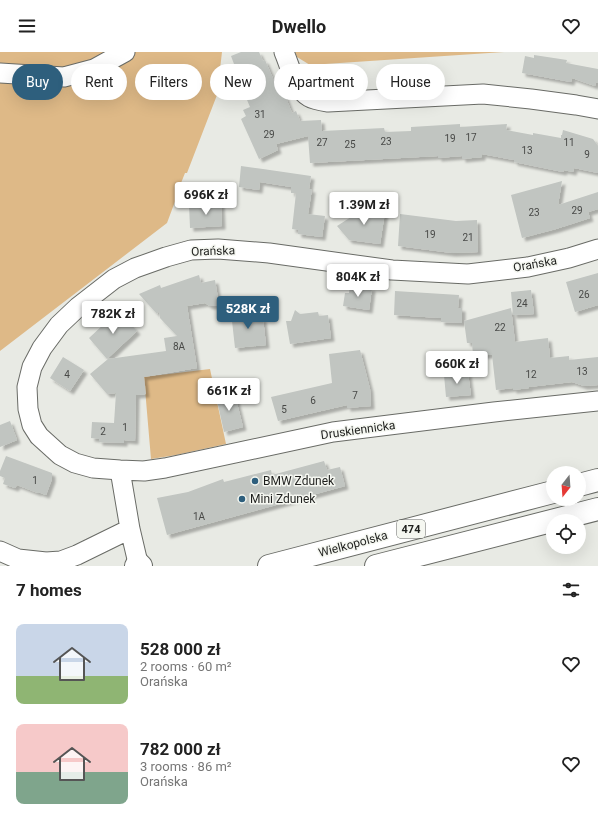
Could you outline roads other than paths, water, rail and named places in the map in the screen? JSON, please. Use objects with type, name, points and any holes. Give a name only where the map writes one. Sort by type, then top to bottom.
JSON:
[{"type":"main road","points":[[586,483],[598,480]]},
{"type":"main road","name":"Wielkopolska","points":[[251,566],[274,565],[546,494]]},
{"type":"main road","name":"474","points":[[376,566],[598,509]]},
{"type":"street","points":[[0,73],[64,77],[94,69],[126,52]]},
{"type":"street","points":[[284,52],[295,79],[302,91],[309,98],[319,101],[328,102],[483,94],[531,99],[598,109]]},
{"type":"street","name":"Orańska","points":[[120,470],[94,468],[75,463],[60,455],[39,436],[32,425],[28,409],[27,387],[32,367],[42,348],[59,325],[78,307],[114,279],[140,266],[191,250],[218,249],[269,253],[392,270],[468,274],[528,266],[569,258],[598,249]]},
{"type":"street","name":"Druskiennicka","points":[[120,470],[144,471],[165,468],[333,432],[598,401]]},
{"type":"street","points":[[120,470],[138,565]]},
{"type":"street","points":[[0,551],[18,559],[46,562],[61,561],[77,555],[130,529]]},
{"type":"place","name":"BMW Zdunek","points":[[255,481]]},
{"type":"place","name":"Mini Zdunek","points":[[242,499]]}]
